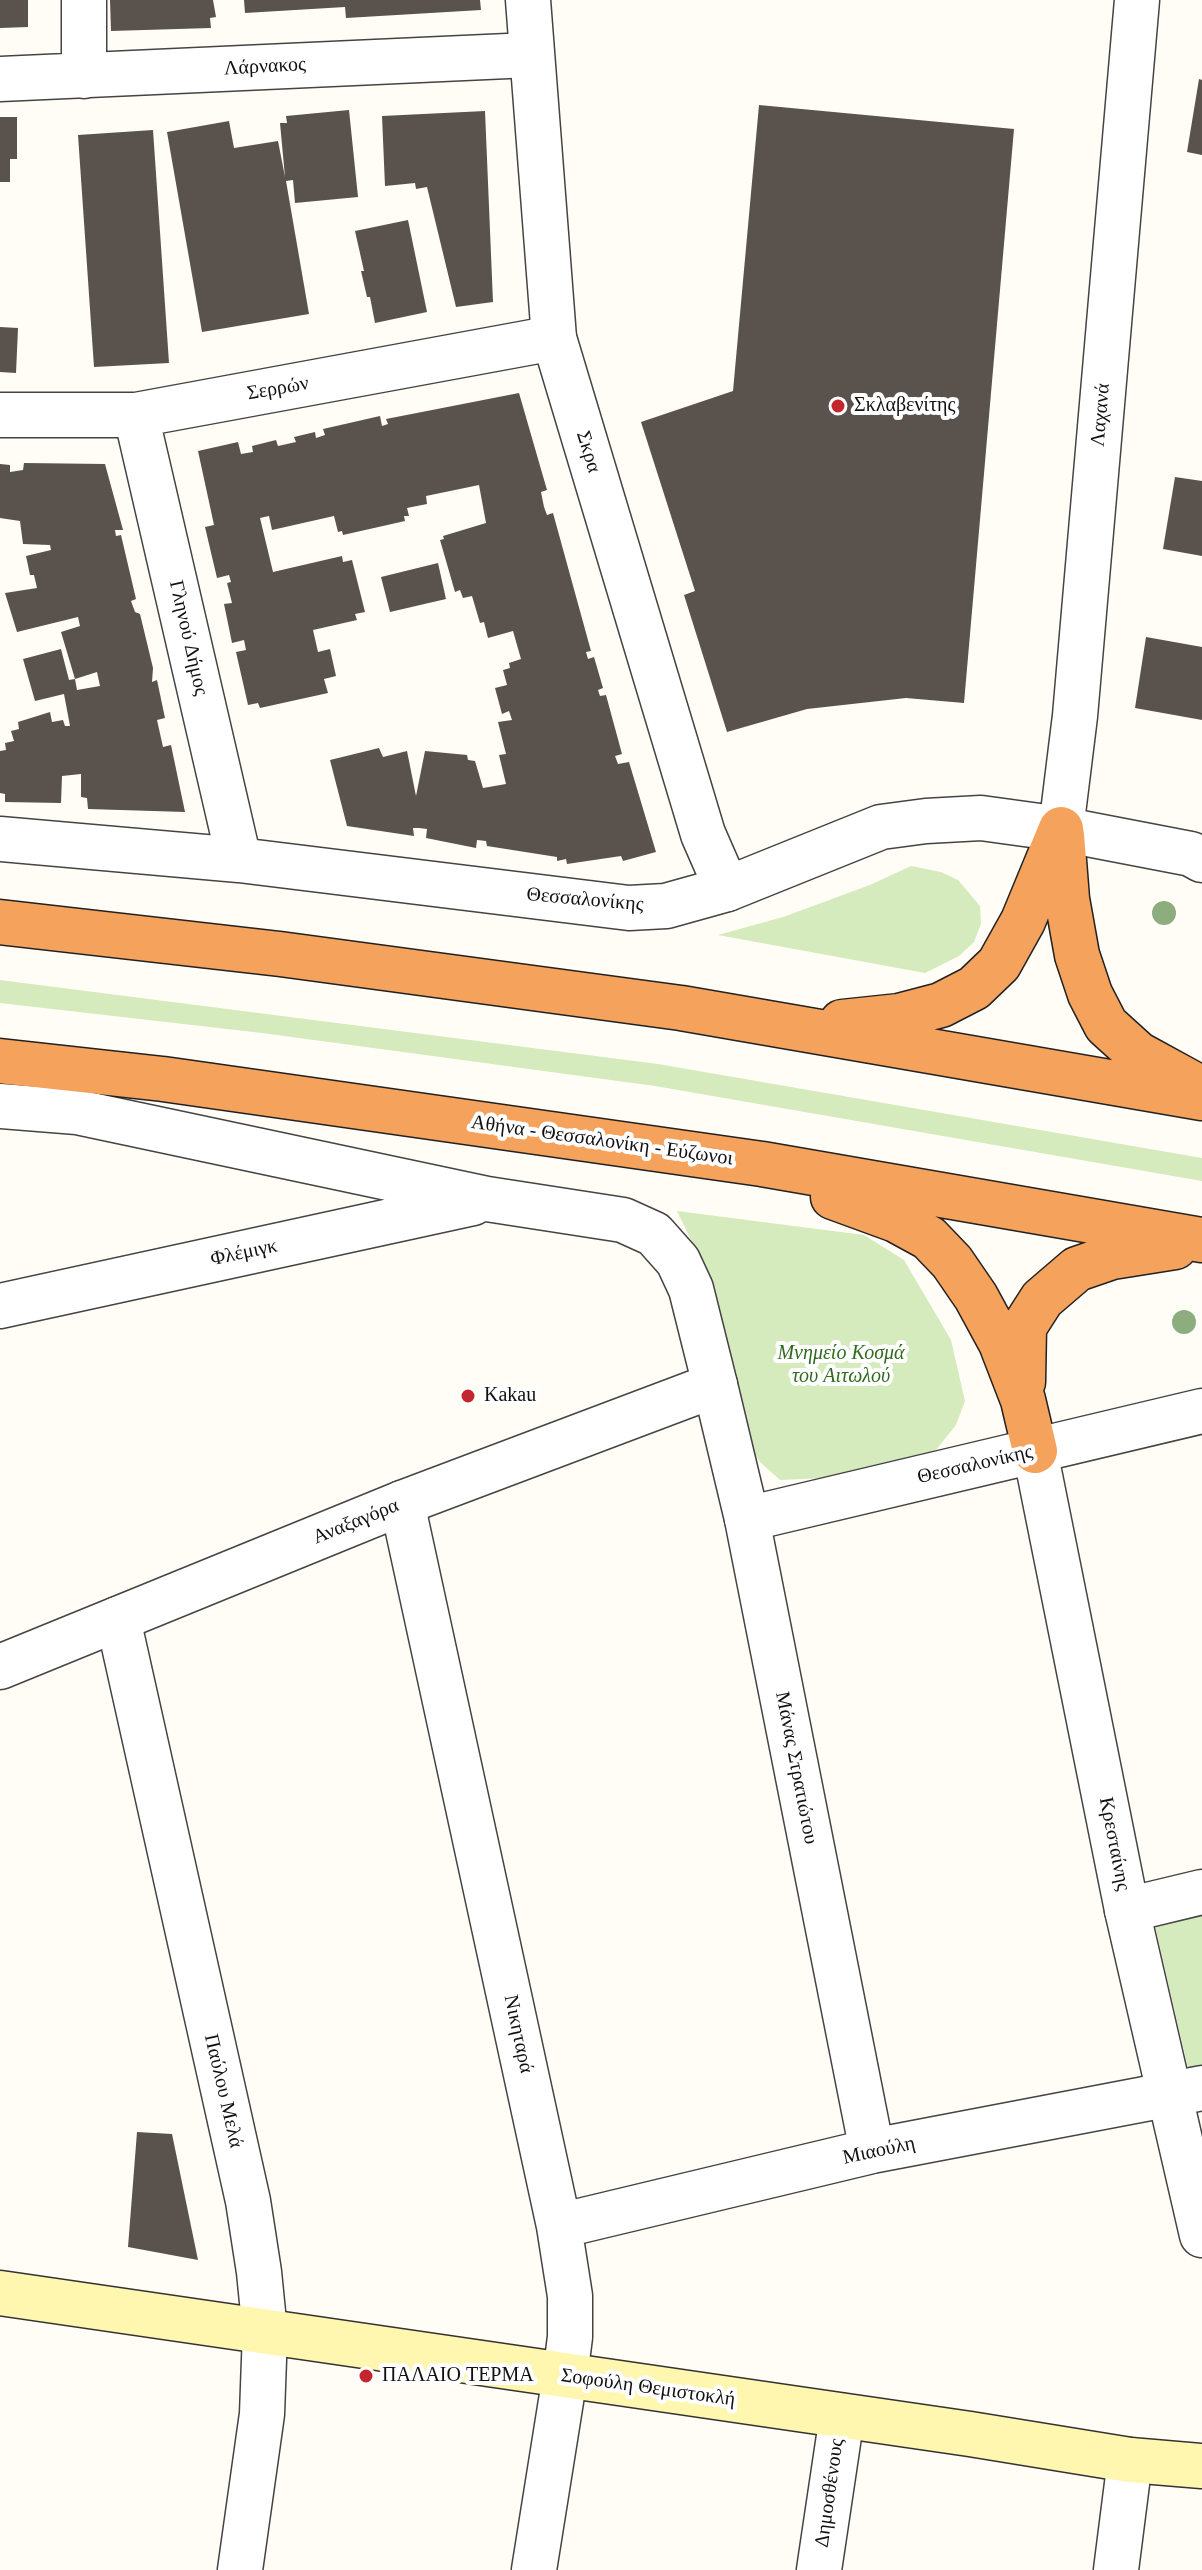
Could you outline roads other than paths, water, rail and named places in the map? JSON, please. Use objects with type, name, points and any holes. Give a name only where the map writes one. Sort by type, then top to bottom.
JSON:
[{"type":"highway","points":[[794,1028],[899,1016],[941,1005],[974,988],[999,964],[1023,921],[1061,829]]},
{"type":"highway","points":[[1061,829],[1067,899],[1077,955],[1090,994],[1106,1025],[1138,1054],[1202,1089]]},
{"type":"highway","points":[[0,922],[295,956],[681,1008],[1202,1098]]},
{"type":"highway","name":"Αθήνα - Θεσσαλονίκη - Εύζωνοι","points":[[0,1061],[163,1079],[762,1164],[1202,1242]]},
{"type":"highway","points":[[762,1164],[857,1208],[896,1220],[929,1238],[952,1262],[976,1297],[1001,1343],[1023,1400],[1035,1451]]},
{"type":"highway","points":[[1023,1400],[1024,1327],[1042,1299],[1077,1269],[1112,1257],[1202,1242]]},
{"type":"main road","name":"Σοφούλη Θεμιστοκλή","points":[[0,2293],[1130,2460],[1202,2466]]},
{"type":"street","points":[[84,0],[84,76]]},
{"type":"street","name":"Σκρα","points":[[528,0],[554,338],[703,834],[727,889]]},
{"type":"street","name":"Λαχανά","points":[[1061,829],[1075,716],[1137,0]]},
{"type":"street","name":"Λάρνακος","points":[[0,79],[530,55]]},
{"type":"street","name":"Σερρών","points":[[0,415],[136,415],[554,338]]},
{"type":"street","name":"Γληνού Δήμος","points":[[136,415],[239,860]]},
{"type":"street","name":"Θεσσαλονίκης","points":[[0,839],[239,860],[629,908],[666,906],[727,889],[881,827],[926,821],[981,818],[1061,829],[1191,854],[1202,860]]},
{"type":"street","points":[[0,1106],[77,1112],[487,1199],[623,1220],[654,1234],[678,1261],[691,1289],[715,1385]]},
{"type":"street","name":"Φλέμιγκ","points":[[0,1306],[487,1199]]},
{"type":"street","name":"Αναξαγόρα","points":[[0,1667],[402,1503],[715,1385]]},
{"type":"street","name":"Μάνας Στρατιώτου","points":[[715,1385],[747,1519],[872,2151]]},
{"type":"street","name":"Θεσσαλονίκης","points":[[747,1519],[1202,1411]]},
{"type":"street","name":"Κρεσταίνης","points":[[1035,1451],[1127,1910],[1186,2092],[1202,2235]]},
{"type":"street","name":"Νικηταρά","points":[[402,1503],[559,2226],[570,2296],[570,2337],[565,2376],[534,2570]]},
{"type":"street","name":"Παύλου Μελά","points":[[118,1619],[248,2201],[265,2332],[262,2414],[240,2570]]},
{"type":"street","points":[[1127,1910],[1202,1892]]},
{"type":"street","name":"Μιαούλη","points":[[559,2226],[872,2151],[1186,2092]]},
{"type":"street","name":"Δημοσθένους","points":[[819,2570],[842,2416]]},
{"type":"street","points":[[1116,2570],[1130,2460]]},
{"type":"place","name":"Σκλαβενίτης","points":[[838,406]]},
{"type":"place","name":"Kakau","points":[[468,1396]]},
{"type":"place","name":"ΠΑΛΑΙΟ ΤΕΡΜΑ","points":[[366,2376]]},
{"type":"park label","name":"Μνημείο Κοσμά του Αιτωλού","points":[[841,1366]]}]
